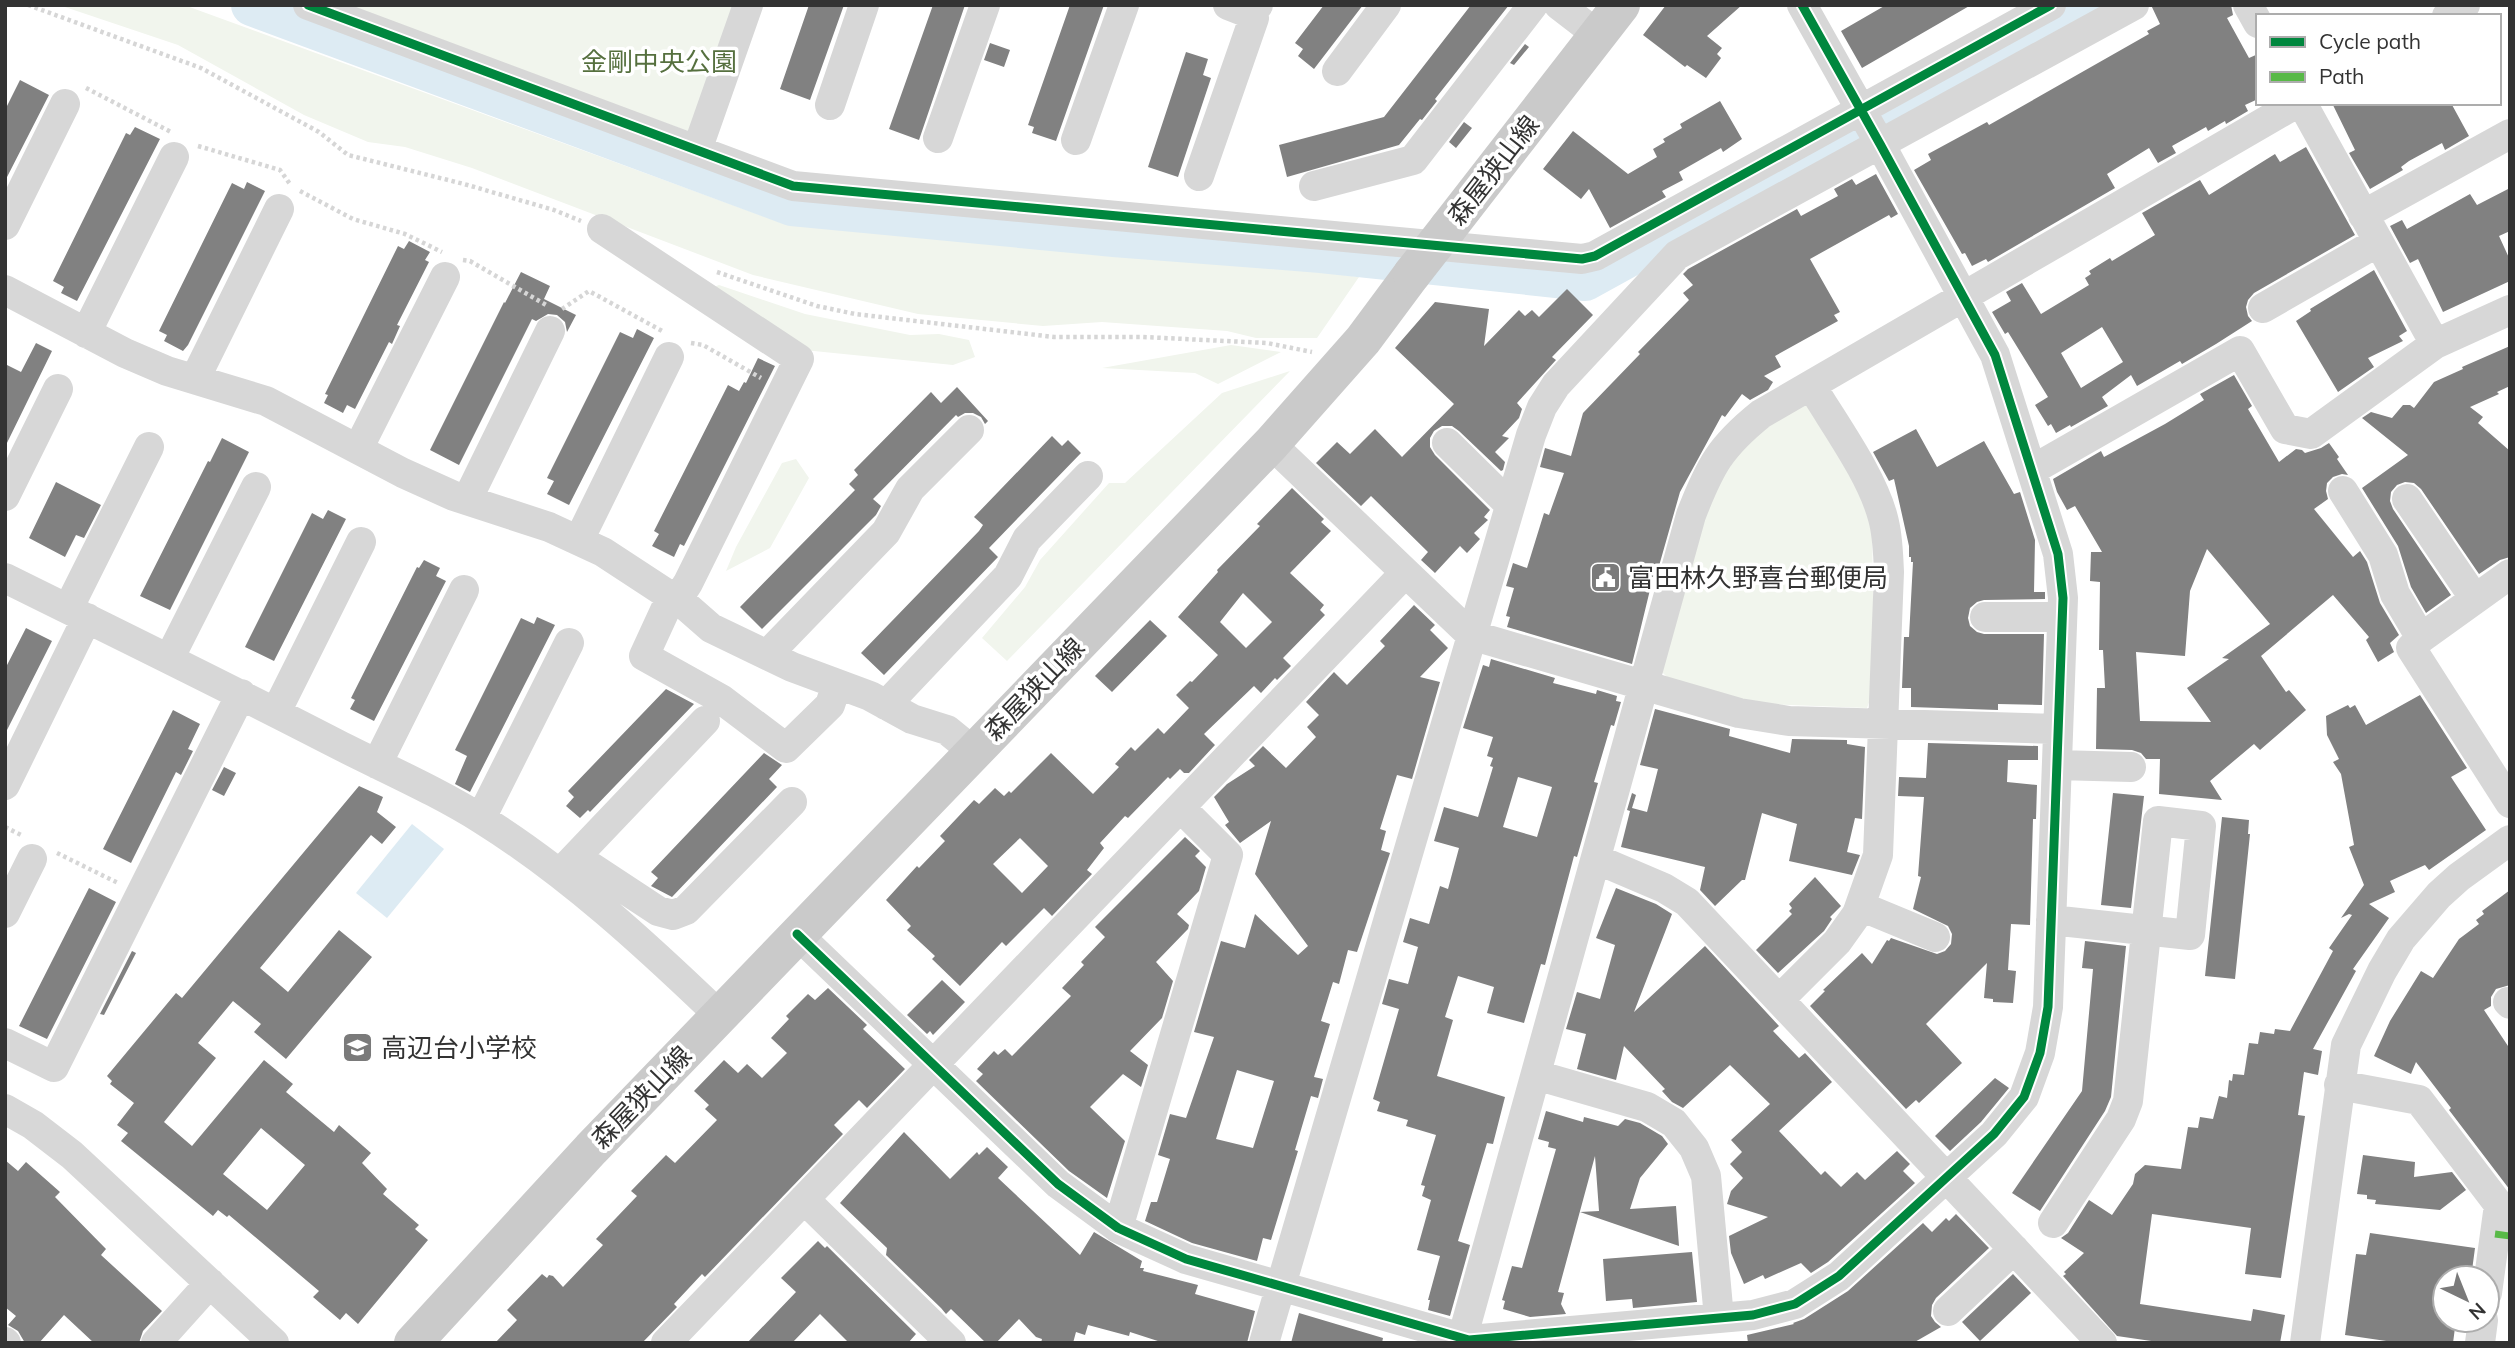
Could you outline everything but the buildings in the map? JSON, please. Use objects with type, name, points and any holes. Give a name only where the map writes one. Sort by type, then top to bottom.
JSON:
[{"type":"main road","name":"森屋狭山線","points":[[413,1343],[591,1149],[1270,444],[1341,365],[1620,5]]},
{"type":"street","points":[[308,5],[793,186],[1582,260],[2134,5]]},
{"type":"street","points":[[697,150],[748,5]]},
{"type":"street","points":[[830,105],[864,5]]},
{"type":"street","points":[[939,138],[985,5]]},
{"type":"street","points":[[1076,140],[1124,5]]},
{"type":"street","points":[[1337,71],[1387,5]]},
{"type":"street","points":[[1314,186],[1413,160],[1533,5]]},
{"type":"street","points":[[1559,5],[1598,35]]},
{"type":"street","points":[[797,934],[1058,1184],[1118,1228],[1186,1259],[1462,1341],[1753,1315],[1795,1304],[1839,1276],[1994,1134],[2024,1097],[2040,1053],[2048,1007],[2063,598],[2058,554],[1995,355],[1802,5]]},
{"type":"street","points":[[1264,1343],[1471,635],[1531,435],[1542,407],[1556,385],[1677,255],[2051,5]]},
{"type":"street","points":[[1199,176],[1254,18],[1244,8]]},
{"type":"street","points":[[5,225],[65,104]]},
{"type":"street","points":[[1462,1341],[1691,515],[1717,457],[1736,434],[1761,414],[2296,105]]},
{"type":"street","points":[[2300,105],[2435,344]]},
{"type":"street","points":[[2363,215],[2510,134]]},
{"type":"street","points":[[86,333],[182,145]]},
{"type":"street","points":[[195,379],[279,209]]},
{"type":"street","points":[[602,229],[799,359],[688,583],[677,600],[667,606],[644,656],[721,699],[786,748],[830,705],[837,684]]},
{"type":"street","points":[[2263,308],[2378,242]]},
{"type":"street","points":[[358,449],[447,262]]},
{"type":"street","points":[[5,290],[125,354],[166,370],[266,401],[403,473],[467,500],[549,527],[579,540],[603,552],[677,600],[712,628],[767,655],[870,696],[912,719],[947,730],[974,752]]},
{"type":"street","points":[[2032,470],[2240,351],[2285,429],[2311,434],[2435,344],[2510,310]]},
{"type":"street","points":[[467,500],[550,331]]},
{"type":"street","points":[[579,540],[672,344]]},
{"type":"street","points":[[1780,999],[1838,942],[1857,914],[1878,855],[1888,542],[1883,516],[1861,470],[1811,385]]},
{"type":"street","points":[[5,496],[58,389]]},
{"type":"street","points":[[767,655],[886,532],[909,489],[969,430]]},
{"type":"street","points":[[1447,443],[1510,505]]},
{"type":"street","points":[[1270,444],[1471,635],[1643,686],[1761,717],[1789,721],[2058,729]]},
{"type":"street","points":[[5,785],[149,447]]},
{"type":"street","points":[[886,705],[1007,576],[1027,539],[1088,476]]},
{"type":"street","points":[[169,659],[256,487]]},
{"type":"street","points":[[2343,491],[2383,555],[2395,594],[2421,638]]},
{"type":"street","points":[[2407,499],[2475,599]]},
{"type":"street","points":[[276,712],[361,542]]},
{"type":"street","points":[[666,1343],[1404,574]]},
{"type":"street","points":[[2510,574],[2411,648],[2510,803]]},
{"type":"street","points":[[5,578],[241,694],[481,818],[521,845],[666,915],[680,913],[792,802]]},
{"type":"street","points":[[377,764],[464,590]]},
{"type":"street","points":[[1985,617],[2062,617]]},
{"type":"street","points":[[481,818],[569,643]]},
{"type":"street","points":[[5,1043],[54,1067],[241,694]]},
{"type":"street","points":[[568,866],[705,721]]},
{"type":"street","points":[[2057,765],[2131,767]]},
{"type":"street","points":[[1118,1228],[1228,855],[1181,807]]},
{"type":"street","points":[[2305,1343],[2346,1045],[2376,982],[2401,939],[2420,915],[2449,886],[2510,840]]},
{"type":"street","points":[[5,913],[35,849]]},
{"type":"street","points":[[1596,859],[1664,888],[1687,902],[2102,1343]]},
{"type":"street","points":[[568,866],[720,1016]]},
{"type":"street","points":[[1860,906],[1935,937]]},
{"type":"street","points":[[2051,920],[2147,930],[2128,1101],[2122,1119],[2053,1223]]},
{"type":"street","points":[[1536,1075],[1647,1107],[1674,1123],[1694,1148],[1706,1176],[1719,1318]]},
{"type":"street","points":[[2339,1084],[2419,1100],[2499,1205],[2502,1235],[2494,1264]]},
{"type":"street","points":[[5,1109],[33,1125],[72,1155],[274,1343]]},
{"type":"street","points":[[804,1199],[940,1339]]},
{"type":"street","points":[[1948,1311],[2014,1249]]},
{"type":"street","points":[[156,1343],[210,1283]]},
{"type":"path","points":[[28,5],[201,68],[319,132],[348,155],[554,210],[602,229]]},
{"type":"path","points":[[65,104],[74,83],[182,145],[280,170],[292,187],[353,219],[405,233],[447,262],[470,261],[529,297],[559,311],[589,291],[672,344],[703,345],[784,391]]},
{"type":"path","points":[[705,267],[817,306],[855,314],[1054,337],[1143,337],[1267,343],[1315,352],[1341,365]]},
{"type":"path","points":[[5,827],[35,849],[141,894]]},
{"type":"green space","points":[[59,5],[184,5],[782,223],[1359,277],[1317,338],[1256,338],[1227,331],[1102,322],[1043,326],[918,314],[753,275],[472,168],[405,147],[368,142],[304,115],[178,45]]},
{"type":"green space","name":"金剛中央公園","points":[[342,5],[738,5],[693,133]]},
{"type":"green space","points":[[719,285],[805,314],[910,335],[939,334],[969,340],[975,357],[953,365],[794,349],[711,288]]},
{"type":"green space","points":[[1231,345],[1281,352],[1218,384],[1195,373],[1102,368]]},
{"type":"green space","points":[[1290,371],[1007,661],[982,638],[1025,587],[1040,560],[1109,483],[1125,483],[1222,393]]},
{"type":"green space","points":[[1807,400],[1872,512],[1874,688],[1867,708],[1738,703],[1669,679],[1660,670],[1710,492],[1729,454]]},
{"type":"green space","points":[[796,459],[809,478],[770,548],[726,571],[736,547],[782,463]]},
{"type":"shaded area","points":[[412,824],[444,849],[387,918],[356,893]]},
{"type":"waterway","points":[[252,5],[792,205],[1114,236],[1321,252],[1585,280],[2085,5]]},
{"type":"marked path","points":[[2495,1234],[2510,1236]]},
{"type":"cycle path","points":[[308,5],[793,186],[1582,259],[1595,256],[2051,5]]},
{"type":"cycle path","points":[[797,934],[1058,1184],[1118,1228],[1186,1259],[1469,1340],[1753,1315],[1795,1304],[1839,1276],[1994,1134],[2024,1097],[2040,1053],[2048,1007],[2063,598],[2058,554],[1995,355],[1802,5]]},
{"type":"place","name":"富田林久野喜台郵便局","points":[[1605,577]]},
{"type":"place","name":"高辺台小学校","points":[[358,1047]]}]
